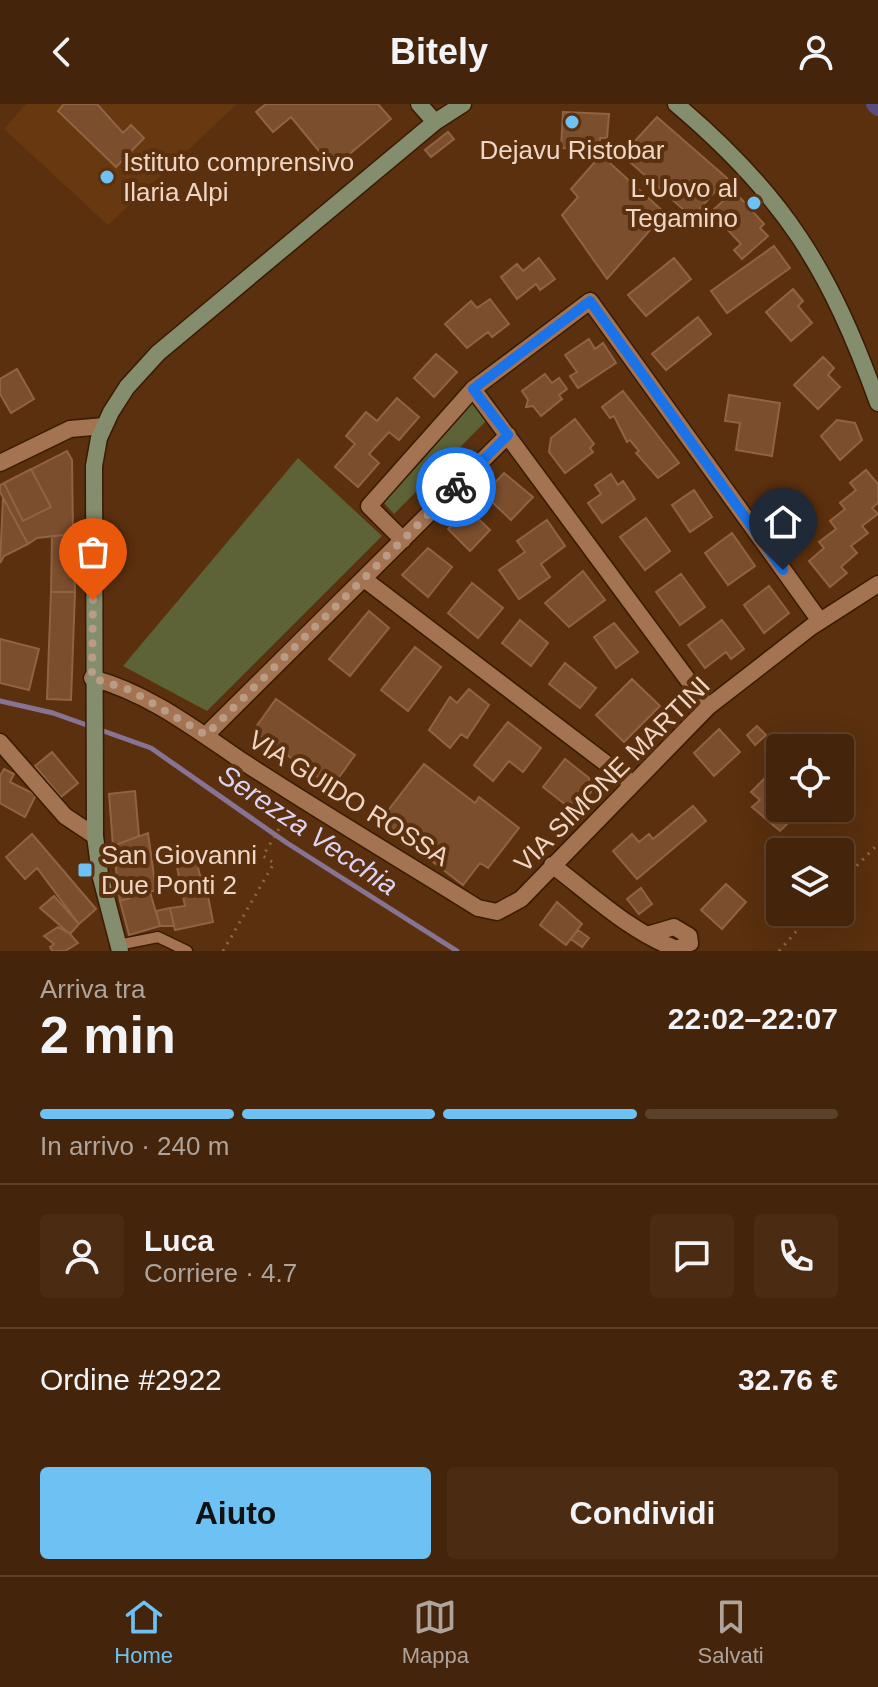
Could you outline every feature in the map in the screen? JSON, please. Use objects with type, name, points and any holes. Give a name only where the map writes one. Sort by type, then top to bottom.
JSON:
[{"type":"main road","points":[[419,104],[435,122]]},
{"type":"main road","points":[[119,948],[95,836],[93,772],[94,466],[104,426],[127,387],[176,336],[435,122],[463,104]]},
{"type":"main road","points":[[676,104],[748,171],[810,249],[836,297],[878,403]]},
{"type":"street","points":[[403,540],[369,506],[473,389],[590,301],[820,621]]},
{"type":"street","points":[[473,389],[708,707]]},
{"type":"street","points":[[0,463],[70,429],[104,426]]},
{"type":"street","points":[[206,735],[508,435]]},
{"type":"street","points":[[364,579],[633,784]]},
{"type":"street","name":"VIA SIMONE MARTINI","points":[[497,912],[521,899],[708,707],[820,621],[878,584]]},
{"type":"street","name":"VIA GUIDO ROSSA","points":[[92,678],[130,690],[478,908],[497,912]]},
{"type":"street","points":[[0,742],[65,816],[95,836]]},
{"type":"street","points":[[552,865],[647,935]]},
{"type":"lane","points":[[119,948],[158,937],[187,951]]},
{"type":"path","points":[[223,951],[274,863],[263,856],[289,812]]},
{"type":"path","points":[[854,869],[878,844]]},
{"type":"path","points":[[779,951],[801,926]]},
{"type":"shaded area","name":"Istituto comprensivo Ilaria Alpi","points":[[26,104],[237,104],[108,225],[4,129]]},
{"type":"green space","points":[[471,402],[487,420],[394,514],[383,502]]},
{"type":"green space","points":[[298,458],[382,536],[207,711],[123,666]]},
{"type":"building","name":"Istituto comprensivo Ilaria Alpi","points":[[64,104],[97,104],[123,133],[131,125],[144,138],[116,167],[58,111]]},
{"type":"building","points":[[266,104],[378,104],[391,119],[333,168],[291,117],[273,132],[256,112]]},
{"type":"building","points":[[563,112],[609,114],[607,138],[600,138],[600,150],[561,148]]},
{"type":"building","points":[[657,117],[727,178],[698,211],[685,211],[622,155]]},
{"type":"building","points":[[448,132],[454,139],[431,157],[425,150]]},
{"type":"building","points":[[601,155],[665,213],[607,279],[562,215],[578,197],[571,189]]},
{"type":"building","points":[[734,191],[764,224],[760,228],[768,236],[742,259],[734,250],[741,244],[711,212]]},
{"type":"building","points":[[774,246],[790,268],[727,313],[711,291]]},
{"type":"building","points":[[539,258],[555,279],[540,290],[536,284],[517,299],[501,277],[517,264],[523,271]]},
{"type":"building","points":[[674,258],[691,279],[646,316],[628,295]]},
{"type":"building","points":[[793,289],[803,301],[798,306],[812,323],[791,341],[766,312]]},
{"type":"building","points":[[490,299],[509,324],[492,337],[488,332],[467,348],[445,324],[471,301],[477,308]]},
{"type":"building","points":[[698,317],[711,334],[666,370],[652,354]]},
{"type":"building","points":[[589,339],[595,349],[603,343],[616,363],[578,388],[570,376],[577,372],[565,355]]},
{"type":"building","points":[[436,354],[457,372],[434,397],[414,378]]},
{"type":"building","points":[[823,357],[834,368],[828,375],[840,387],[818,409],[794,385]]},
{"type":"building","points":[[17,369],[34,399],[11,413],[0,394],[0,379]]},
{"type":"building","points":[[545,374],[552,383],[559,378],[567,389],[559,395],[562,399],[541,416],[533,406],[526,407],[528,400],[522,391]]},
{"type":"building","points":[[623,391],[679,463],[658,478],[636,453],[639,451],[630,440],[627,442],[614,416],[610,418],[602,407]]},
{"type":"building","points":[[729,395],[780,403],[772,456],[736,450],[740,423],[725,421]]},
{"type":"building","points":[[397,398],[419,417],[399,440],[389,432],[369,454],[379,463],[358,487],[335,467],[355,444],[346,436],[366,412],[377,421]]},
{"type":"building","points":[[575,419],[594,444],[590,448],[593,452],[565,473],[549,452],[551,438]]},
{"type":"building","points":[[837,420],[855,423],[862,440],[840,460],[821,436]]},
{"type":"building","points":[[67,451],[72,460],[73,534],[37,538],[28,544],[0,492],[0,485]]},
{"type":"building","points":[[31,469],[51,507],[23,521],[4,483]]},
{"type":"building","points":[[866,470],[878,484],[878,503],[872,508],[878,514],[862,526],[868,533],[851,546],[857,553],[841,567],[847,573],[830,587],[809,561],[824,548],[819,542],[836,529],[830,521],[845,509],[840,503],[856,490],[850,483]]},
{"type":"building","points":[[504,473],[533,497],[511,520],[490,500],[494,496],[488,490]]},
{"type":"building","points":[[611,474],[618,485],[623,481],[635,499],[602,523],[588,503],[601,494],[595,485]]},
{"type":"building","points":[[694,490],[712,517],[690,532],[672,505]]},
{"type":"building","points":[[3,498],[28,544],[4,556],[0,563]]},
{"type":"building","points":[[468,509],[490,530],[470,551],[448,529]]},
{"type":"building","points":[[646,518],[670,551],[645,570],[620,537]]},
{"type":"building","points":[[547,520],[565,546],[541,564],[550,577],[519,599],[499,570],[525,552],[517,541]]},
{"type":"building","points":[[732,533],[755,566],[728,585],[705,553]]},
{"type":"building","points":[[73,534],[75,592],[51,592],[52,536]]},
{"type":"building","points":[[428,548],[452,567],[428,597],[402,575]]},
{"type":"building","points":[[583,571],[605,600],[569,627],[545,603]]},
{"type":"building","points":[[681,574],[705,607],[680,625],[656,592]]},
{"type":"building","points":[[472,583],[503,608],[478,638],[448,613]]},
{"type":"building","points":[[769,586],[789,613],[764,633],[744,605]]},
{"type":"building","points":[[51,592],[75,592],[71,700],[47,699]]},
{"type":"building","points":[[369,611],[389,628],[350,676],[329,659]]},
{"type":"building","points":[[520,620],[548,643],[531,666],[502,643]]},
{"type":"building","points":[[722,620],[744,649],[731,659],[726,652],[705,668],[688,645]]},
{"type":"building","points":[[614,623],[638,652],[616,668],[594,637]]},
{"type":"building","points":[[0,639],[39,649],[29,690],[0,683]]},
{"type":"building","points":[[415,647],[441,667],[408,711],[381,690]]},
{"type":"building","points":[[565,663],[596,688],[580,708],[549,684]]},
{"type":"building","points":[[632,679],[660,706],[624,742],[596,715]]},
{"type":"building","points":[[469,689],[489,705],[467,738],[461,734],[450,748],[429,730],[450,697],[457,703]]},
{"type":"building","points":[[276,699],[355,755],[332,787],[253,731]]},
{"type":"building","points":[[508,722],[541,748],[523,772],[509,761],[493,781],[474,765]]},
{"type":"building","points":[[757,726],[766,735],[755,745],[747,735]]},
{"type":"building","points":[[719,729],[740,752],[714,776],[694,753]]},
{"type":"building","points":[[52,752],[78,783],[61,797],[35,766]]},
{"type":"building","points":[[565,759],[589,778],[591,792],[575,812],[543,787]]},
{"type":"building","points":[[424,764],[475,803],[479,797],[519,828],[488,868],[480,863],[463,885],[380,821]]},
{"type":"building","points":[[4,769],[14,774],[10,782],[36,795],[25,817],[0,803],[0,776]]},
{"type":"building","points":[[766,779],[766,819],[752,807],[760,800],[751,792]]},
{"type":"building","points":[[135,791],[139,836],[113,846],[109,794]]},
{"type":"building","points":[[693,806],[706,821],[637,879],[613,851],[632,834],[639,842],[649,834],[653,839]]},
{"type":"building","points":[[770,822],[789,822],[780,831]]},
{"type":"building","points":[[148,833],[156,890],[120,901],[113,846]]},
{"type":"building","points":[[32,834],[96,909],[79,924],[37,868],[25,879],[6,857]]},
{"type":"building","points":[[197,863],[200,876],[204,875],[213,922],[175,930],[170,908],[185,906],[177,867]]},
{"type":"building","points":[[726,884],[746,902],[722,929],[701,910]]},
{"type":"building","points":[[641,888],[652,904],[639,914],[627,899]]},
{"type":"building","points":[[150,892],[160,926],[129,935],[120,901]]},
{"type":"building","points":[[54,896],[79,924],[70,934],[40,908]]},
{"type":"building","points":[[557,902],[582,924],[566,945],[540,925]]},
{"type":"building","points":[[170,908],[174,926],[160,926],[156,911]]},
{"type":"building","points":[[58,927],[78,943],[65,951],[52,951],[50,947],[54,944],[44,936]]},
{"type":"building","points":[[578,930],[589,938],[582,947],[571,939]]},
{"type":"waterway","points":[[875,104],[878,107]]},
{"type":"waterway","name":"Serezza Vecchia","points":[[0,701],[53,713],[151,748],[287,843],[457,951]]},
{"type":"way so far","points":[[93,600],[92,678],[130,690],[206,735],[456,487]]},
{"type":"place","name":"Dejavu Ristobar","points":[[572,122]]},
{"type":"place","name":"Istituto comprensivo Ilaria Alpi","points":[[107,177]]},
{"type":"place","name":"L'Uovo al Tegamino","points":[[754,203]]},
{"type":"place","name":"San Giovanni Due Ponti 2","points":[[85,870]]},
{"type":"route","points":[[456,487],[508,435],[473,389],[590,301],[783,570]]}]
